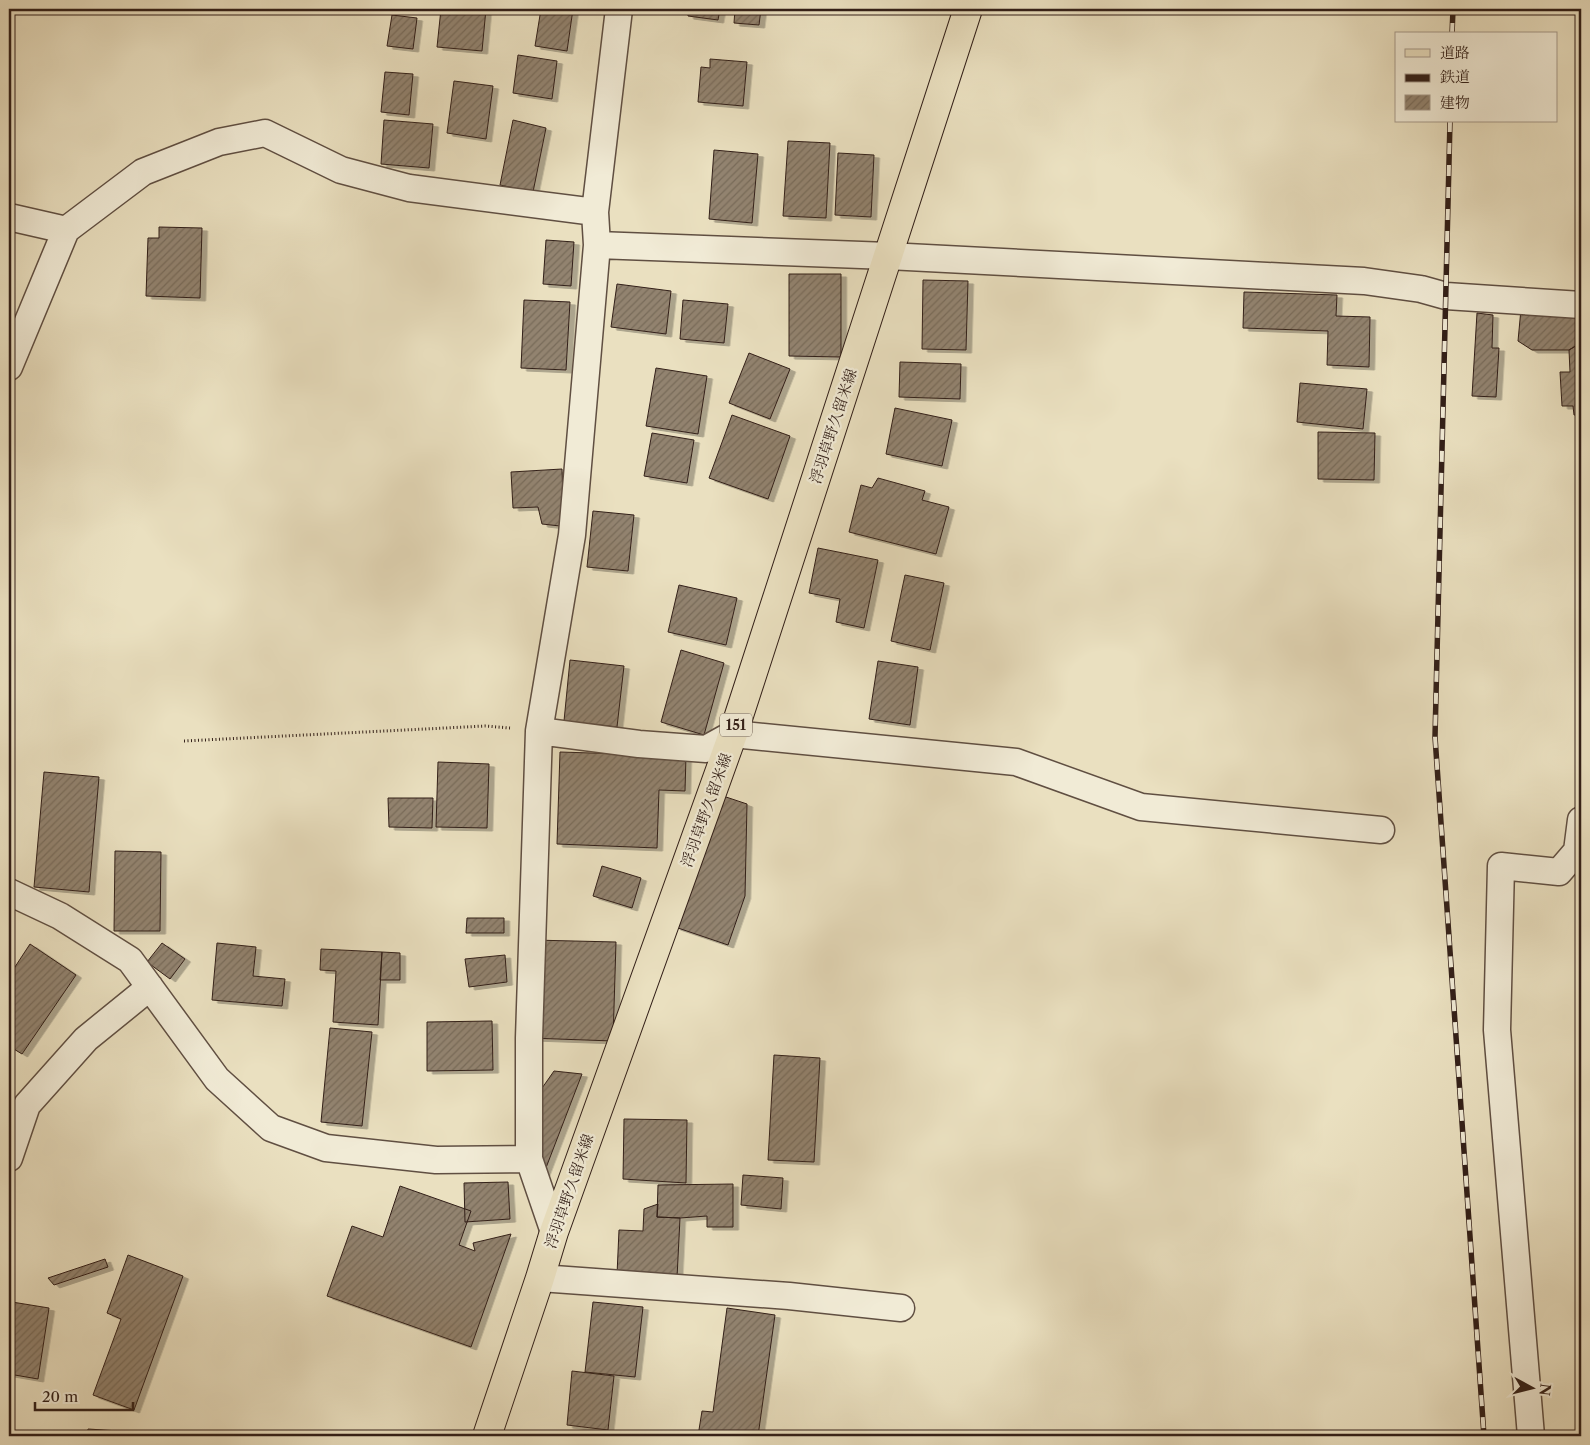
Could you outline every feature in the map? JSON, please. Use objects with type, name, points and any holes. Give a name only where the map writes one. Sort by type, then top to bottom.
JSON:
[{"type":"main road","name":"浮羽草野久留米線","points":[[487,1436],[554,1232],[733,734],[968,9]]},
{"type":"street","points":[[554,1232],[529,1159],[530,1038],[539,731],[572,535],[597,245],[596,212],[619,9]]},
{"type":"street","points":[[9,367],[66,230],[143,172],[220,142],[265,132],[341,170],[409,188],[596,212]]},
{"type":"street","points":[[9,218],[66,230]]},
{"type":"street","points":[[597,245],[888,256],[1364,281],[1421,289],[1446,296],[1581,304]]},
{"type":"street","points":[[539,731],[639,744],[706,748],[733,734],[1016,762],[1141,807],[1381,830]]},
{"type":"street","points":[[1531,1436],[1498,1030],[1501,866],[1559,872],[1579,852],[1581,820]]},
{"type":"street","points":[[9,892],[60,916],[130,960],[217,1079],[271,1128],[326,1148],[436,1160],[529,1159]]},
{"type":"street","points":[[9,1158],[27,1104],[86,1039],[150,987]]},
{"type":"street","points":[[540,1278],[789,1296],[901,1308]]},
{"type":"path","points":[[184,741],[485,726],[539,731]]},
{"type":"building","points":[[441,9],[486,9],[482,51],[437,47]]},
{"type":"building","points":[[541,9],[573,9],[567,51],[535,46]]},
{"type":"building","points":[[688,9],[720,9],[718,20],[688,16]]},
{"type":"building","points":[[735,9],[761,9],[759,25],[734,23]]},
{"type":"building","points":[[392,15],[417,18],[413,49],[387,46]]},
{"type":"building","points":[[518,55],[557,61],[552,99],[513,93]]},
{"type":"building","points":[[710,59],[747,62],[743,106],[698,102],[701,67],[710,68]]},
{"type":"building","points":[[385,72],[413,74],[409,115],[381,112]]},
{"type":"building","points":[[454,81],[493,86],[486,139],[447,133]]},
{"type":"building","points":[[384,120],[433,124],[429,168],[381,164]]},
{"type":"building","points":[[513,120],[546,128],[533,192],[500,185]]},
{"type":"building","points":[[788,141],[830,143],[826,218],[783,216]]},
{"type":"building","points":[[714,150],[758,154],[752,223],[709,219]]},
{"type":"building","points":[[838,153],[874,155],[871,217],[835,215]]},
{"type":"building","points":[[159,227],[202,228],[200,298],[146,296],[148,238],[159,238]]},
{"type":"building","points":[[546,240],[574,242],[571,286],[543,284]]},
{"type":"building","points":[[789,274],[841,274],[841,357],[789,356]]},
{"type":"building","points":[[923,280],[968,281],[966,350],[922,349]]},
{"type":"building","points":[[617,284],[671,291],[666,334],[611,327]]},
{"type":"building","points":[[1244,292],[1337,295],[1336,316],[1370,317],[1369,367],[1327,365],[1328,331],[1243,328]]},
{"type":"building","points":[[524,300],[570,302],[566,370],[521,368]]},
{"type":"building","points":[[683,300],[728,304],[724,343],[680,339]]},
{"type":"building","points":[[1521,309],[1579,314],[1577,345],[1569,350],[1532,350],[1518,341]]},
{"type":"building","points":[[1477,313],[1493,315],[1492,348],[1499,348],[1496,397],[1472,396]]},
{"type":"building","points":[[1581,343],[1581,415],[1574,415],[1573,406],[1562,406],[1560,372],[1570,372],[1569,350]]},
{"type":"building","points":[[749,353],[790,369],[770,419],[729,403]]},
{"type":"building","points":[[900,362],[961,364],[960,399],[899,397]]},
{"type":"building","points":[[656,368],[707,376],[698,434],[646,426]]},
{"type":"building","points":[[1300,383],[1367,389],[1363,429],[1297,422]]},
{"type":"building","points":[[895,408],[952,420],[942,466],[886,454]]},
{"type":"building","points":[[732,415],[790,436],[768,499],[709,478]]},
{"type":"building","points":[[1318,432],[1375,433],[1374,480],[1318,479]]},
{"type":"building","points":[[652,433],[694,440],[687,483],[644,476]]},
{"type":"building","points":[[562,469],[563,499],[560,526],[542,524],[538,507],[513,508],[511,472]]},
{"type":"building","points":[[878,478],[925,491],[922,500],[949,507],[936,554],[849,532],[861,485],[872,488]]},
{"type":"building","points":[[593,511],[634,515],[628,571],[587,567]]},
{"type":"building","points":[[818,548],[878,560],[864,628],[836,622],[840,599],[809,593]]},
{"type":"building","points":[[905,575],[944,583],[930,650],[891,641]]},
{"type":"building","points":[[679,585],[737,598],[726,645],[668,632]]},
{"type":"building","points":[[681,650],[724,663],[704,735],[661,722]]},
{"type":"building","points":[[570,660],[624,666],[617,727],[564,721]]},
{"type":"building","points":[[878,661],[918,667],[910,725],[869,719]]},
{"type":"building","points":[[560,752],[686,756],[685,791],[659,790],[657,848],[557,844]]},
{"type":"building","points":[[438,762],[489,764],[487,828],[436,827]]},
{"type":"building","points":[[44,772],[99,777],[89,892],[34,887]]},
{"type":"building","points":[[720,795],[747,804],[745,896],[728,945],[675,927]]},
{"type":"building","points":[[388,798],[433,798],[432,828],[389,827]]},
{"type":"building","points":[[115,851],[161,852],[160,931],[114,931]]},
{"type":"building","points":[[602,866],[641,878],[632,908],[593,896]]},
{"type":"building","points":[[467,918],[504,918],[504,933],[466,933]]},
{"type":"building","points":[[532,940],[616,942],[613,1041],[529,1038]]},
{"type":"building","points":[[162,943],[185,959],[170,979],[147,962]]},
{"type":"building","points":[[217,943],[256,947],[253,976],[285,979],[282,1006],[212,1000]]},
{"type":"building","points":[[30,944],[76,975],[22,1054],[9,1046],[9,976]]},
{"type":"building","points":[[321,949],[382,952],[378,1025],[333,1022],[336,971],[320,970]]},
{"type":"building","points":[[382,952],[400,953],[400,980],[380,980]]},
{"type":"building","points":[[505,955],[507,982],[469,987],[465,959]]},
{"type":"building","points":[[492,1021],[493,1070],[427,1071],[427,1022]]},
{"type":"building","points":[[330,1028],[372,1032],[362,1126],[321,1122]]},
{"type":"building","points":[[774,1055],[820,1058],[814,1162],[768,1160]]},
{"type":"building","points":[[554,1071],[582,1074],[544,1173],[529,1147],[540,1091]]},
{"type":"building","points":[[624,1119],[687,1120],[686,1183],[623,1179]]},
{"type":"building","points":[[743,1175],[783,1178],[781,1209],[741,1205]]},
{"type":"building","points":[[508,1182],[510,1219],[465,1222],[464,1183]]},
{"type":"building","points":[[733,1184],[733,1227],[707,1227],[707,1216],[657,1217],[658,1185]]},
{"type":"building","points":[[400,1186],[471,1211],[459,1245],[475,1251],[473,1243],[511,1234],[471,1347],[327,1296],[352,1226],[383,1237]]},
{"type":"building","points":[[658,1204],[657,1217],[680,1218],[677,1278],[617,1275],[619,1230],[643,1231],[644,1209]]},
{"type":"building","points":[[128,1255],[183,1276],[134,1410],[93,1395],[121,1319],[107,1313]]},
{"type":"building","points":[[105,1259],[108,1267],[54,1285],[48,1278]]},
{"type":"building","points":[[12,1302],[49,1308],[38,1379],[9,1374],[9,1323]]},
{"type":"building","points":[[593,1302],[643,1307],[635,1377],[585,1372]]},
{"type":"building","points":[[727,1308],[775,1315],[758,1436],[698,1436],[702,1411],[713,1412]]},
{"type":"building","points":[[572,1371],[614,1376],[608,1430],[567,1425]]},
{"type":"building","points":[[88,1429],[135,1432],[135,1436],[87,1436]]},
{"type":"railway","points":[[1452,32],[1453,9]]},
{"type":"railway","points":[[1450,122],[1435,737],[1484,1436]]}]
